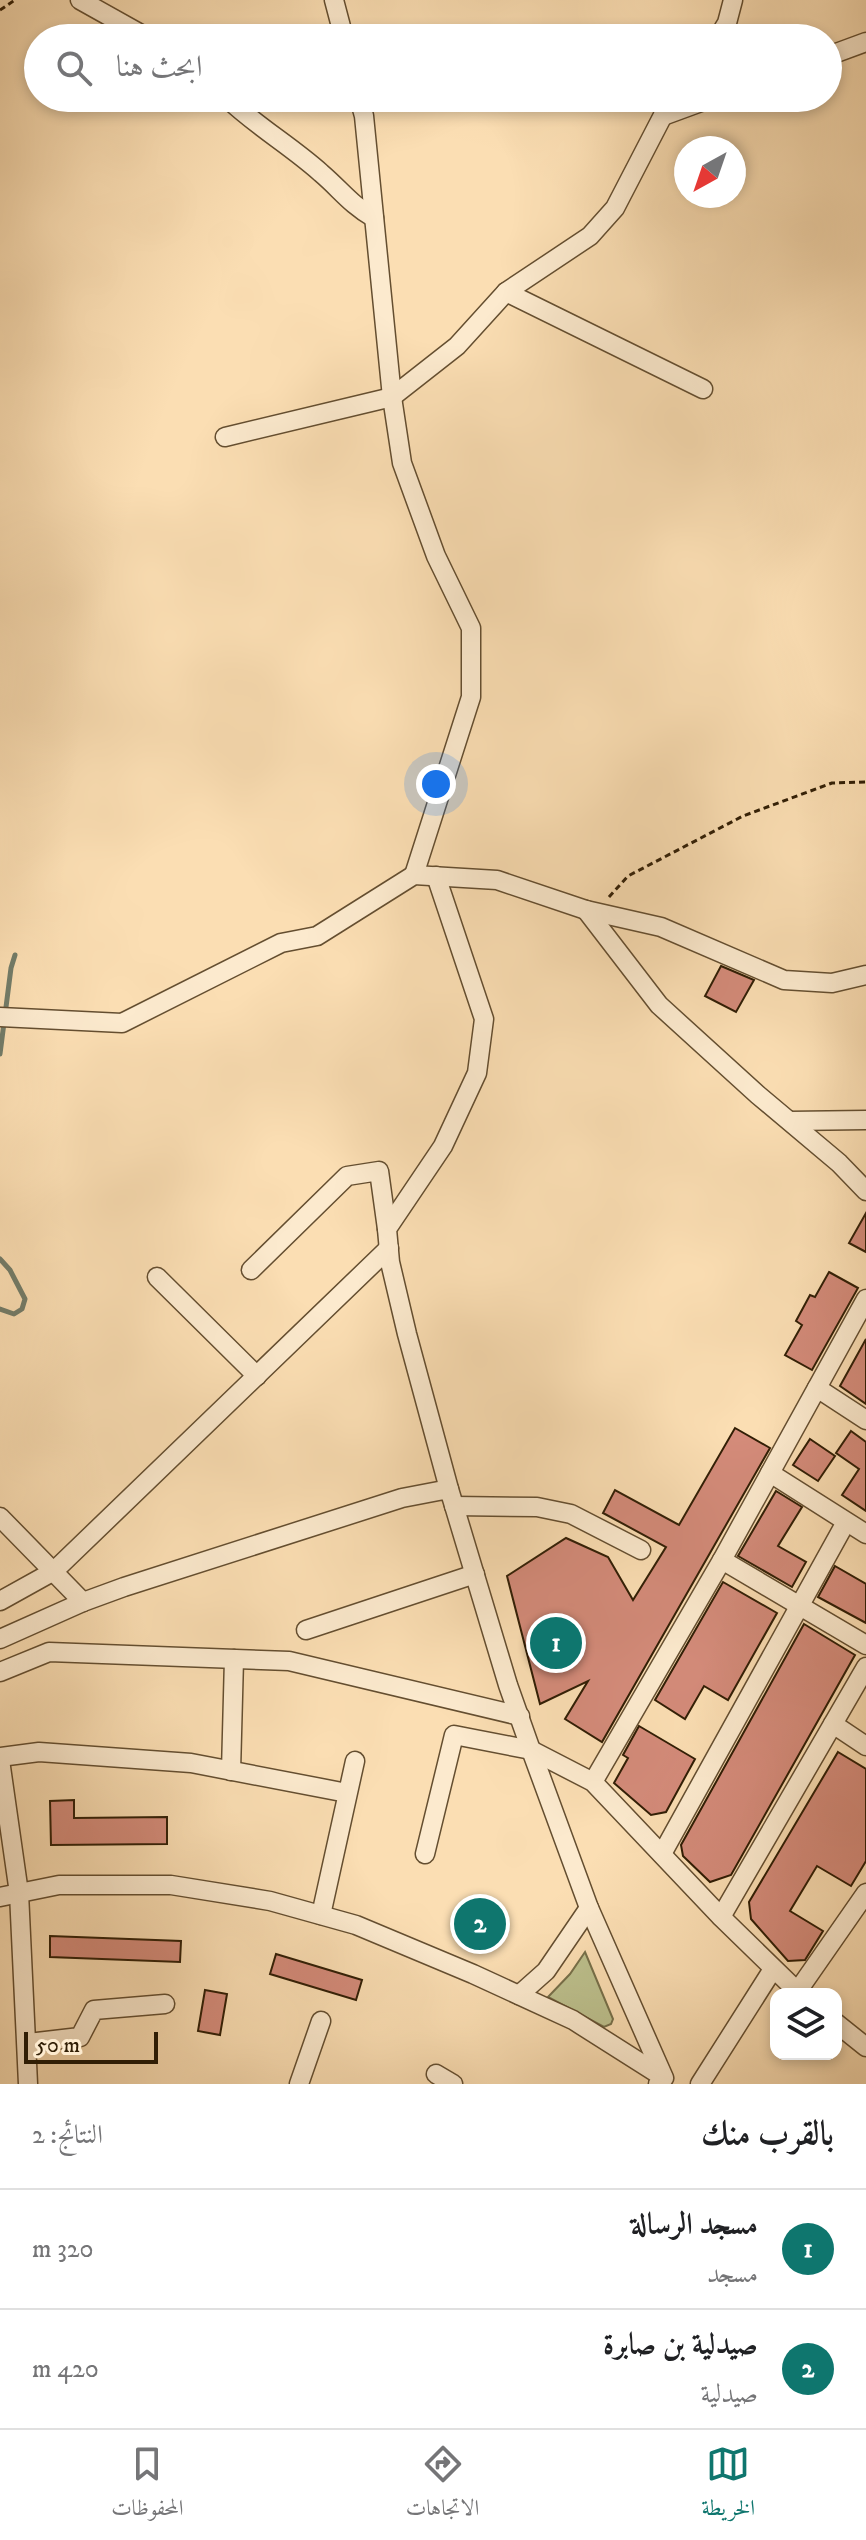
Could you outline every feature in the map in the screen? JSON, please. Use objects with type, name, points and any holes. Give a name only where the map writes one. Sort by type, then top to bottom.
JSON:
[{"type":"street","points":[[80,0],[123,24]]},
{"type":"street","points":[[334,0],[340,24]]},
{"type":"street","points":[[726,24],[733,0]]},
{"type":"street","points":[[842,51],[866,42]]},
{"type":"street","points":[[245,112],[322,173],[353,206],[374,218]]},
{"type":"street","points":[[363,112],[392,397],[402,463],[436,556],[471,628],[471,697],[414,875]]},
{"type":"street","points":[[225,437],[392,397],[457,346],[506,292],[590,236],[615,208],[665,112]]},
{"type":"street","points":[[663,116],[674,112]]},
{"type":"street","points":[[506,292],[703,389]]},
{"type":"street","points":[[7,1018],[122,1023],[281,943],[317,936],[414,875],[497,880],[592,911],[661,927],[784,980],[832,983],[866,975]]},
{"type":"street","points":[[0,1601],[54,1571],[257,1376],[388,1238],[443,1146],[477,1073],[484,1019],[436,876]]},
{"type":"street","points":[[592,911],[659,1005],[839,1163],[866,1191]]},
{"type":"street","points":[[790,1121],[866,1120]]},
{"type":"street","points":[[251,1270],[347,1176],[379,1171],[388,1238],[407,1334],[475,1574],[531,1750],[589,1908],[665,2082]]},
{"type":"street","points":[[157,1277],[257,1376]]},
{"type":"street","points":[[593,1782],[722,1560],[866,1299]]},
{"type":"street","points":[[817,1388],[866,1420]]},
{"type":"street","points":[[770,1473],[866,1534]]},
{"type":"street","points":[[0,1639],[83,1602],[402,1498],[452,1498],[537,1507],[571,1514],[641,1550]]},
{"type":"street","points":[[0,1517],[83,1602]]},
{"type":"street","points":[[662,1854],[846,1522]]},
{"type":"street","points":[[722,1560],[866,1645]]},
{"type":"street","points":[[306,1630],[475,1574]]},
{"type":"street","points":[[0,1672],[49,1652],[289,1661],[520,1716]]},
{"type":"street","points":[[231,1771],[234,1659]]},
{"type":"street","points":[[721,1917],[866,1667]]},
{"type":"street","points":[[833,1724],[866,1746]]},
{"type":"street","points":[[425,1854],[454,1735],[531,1750],[593,1782],[793,1988]]},
{"type":"street","points":[[28,2084],[28,2043],[9,1895],[0,1759],[39,1752],[191,1763],[347,1793]]},
{"type":"street","points":[[321,1915],[355,1761]]},
{"type":"street","points":[[9,1895],[59,1885],[171,1885],[270,1901],[321,1915],[356,1925],[573,2020],[665,2082]]},
{"type":"street","points":[[801,1988],[866,1893]]},
{"type":"street","points":[[519,1995],[546,1971],[589,1908]]},
{"type":"street","points":[[700,2084],[773,1969]]},
{"type":"street","points":[[28,2043],[80,2037],[94,2010],[165,2004]]},
{"type":"street","points":[[299,2084],[321,2021]]},
{"type":"street","points":[[842,2028],[866,2047]]},
{"type":"street","points":[[436,2074],[453,2084]]},
{"type":"path","points":[[0,10],[15,0]]},
{"type":"path","points":[[592,911],[628,876],[743,816],[832,783],[866,782]]},
{"type":"green space","points":[[585,1952],[613,2019],[611,2024],[604,2027],[548,1997]]},
{"type":"building","points":[[721,966],[754,980],[736,1012],[705,996]]},
{"type":"building","points":[[866,1213],[866,1252],[849,1243]]},
{"type":"building","points":[[829,1272],[858,1288],[812,1370],[785,1355],[802,1325],[796,1321],[810,1295],[815,1297]]},
{"type":"building","points":[[866,1339],[866,1404],[840,1386]]},
{"type":"building","points":[[735,1428],[770,1448],[602,1742],[565,1719],[588,1681],[540,1704],[507,1576],[566,1538],[608,1557],[633,1600],[666,1547],[603,1513],[615,1490],[679,1525]]},
{"type":"building","points":[[851,1431],[866,1442],[866,1511],[842,1495],[859,1469],[836,1453]]},
{"type":"building","points":[[810,1439],[835,1456],[818,1481],[793,1465]]},
{"type":"building","points":[[776,1491],[802,1507],[778,1546],[806,1562],[792,1587],[738,1556]]},
{"type":"building","points":[[835,1566],[866,1584],[866,1623],[818,1597]]},
{"type":"building","points":[[723,1582],[777,1613],[728,1700],[704,1686],[685,1719],[655,1700]]},
{"type":"building","points":[[804,1624],[855,1655],[731,1875],[710,1882],[683,1856],[681,1845]]},
{"type":"building","points":[[639,1726],[695,1759],[666,1812],[651,1815],[614,1783],[628,1758],[623,1755]]},
{"type":"building","points":[[838,1752],[866,1769],[866,1861],[851,1886],[817,1866],[790,1911],[823,1931],[805,1960],[788,1961],[751,1919],[749,1902]]},
{"type":"building","points":[[74,1800],[74,1818],[167,1817],[167,1844],[51,1845],[50,1801]]},
{"type":"building","points":[[50,1936],[181,1941],[180,1962],[50,1957]]},
{"type":"building","points":[[276,1954],[362,1980],[356,2000],[270,1974]]},
{"type":"building","points":[[205,1990],[227,1994],[220,2035],[198,2031]]},
{"type":"waterway","points":[[0,1054],[15,955]]},
{"type":"waterway","points":[[0,1259],[10,1270],[25,1299],[22,1309],[14,1314],[0,1309]]},
{"type":"place","name":"مسجد الرسالة","points":[[556,1643]]},
{"type":"place","name":"صيدلية بن صابرة","points":[[480,1924]]}]
